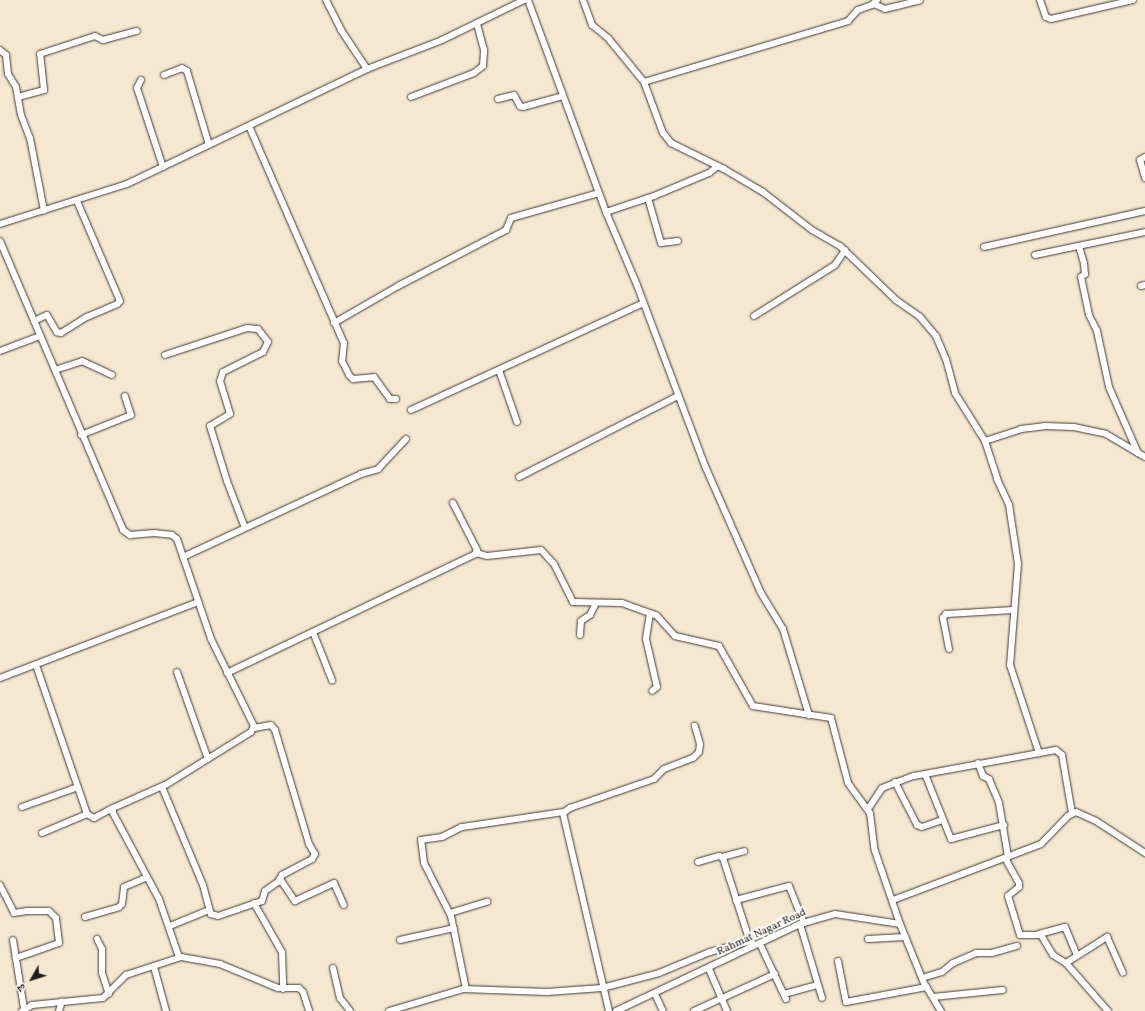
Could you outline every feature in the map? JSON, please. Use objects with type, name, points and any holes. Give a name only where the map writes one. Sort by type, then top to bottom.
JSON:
[{"type":"street","points":[[326,0],[341,30],[367,69]]},
{"type":"street","points":[[0,224],[127,184],[367,69],[442,40],[524,0]]},
{"type":"street","points":[[528,0],[606,212],[644,303],[705,466],[761,593],[783,629],[808,715]]},
{"type":"street","points":[[583,0],[592,25],[608,38],[644,82],[668,140],[676,146],[718,166],[778,202],[812,230],[845,250],[896,300],[920,318],[934,334],[944,353],[955,393],[985,441],[1012,516],[1018,564],[1010,665],[1039,753]]},
{"type":"street","points":[[644,82],[834,26],[848,21],[858,10],[875,2],[884,10],[920,0]]},
{"type":"street","points":[[1040,0],[1046,17],[1051,19],[1133,0]]},
{"type":"street","points":[[411,97],[474,73],[483,66],[484,50],[477,23]]},
{"type":"street","points":[[18,97],[44,90],[40,54],[95,36],[103,40],[137,31]]},
{"type":"street","points":[[0,50],[6,53],[8,74],[16,87],[21,115],[30,138],[44,211]]},
{"type":"street","points":[[164,75],[182,68],[187,72],[209,145]]},
{"type":"street","points":[[141,80],[137,88],[163,167]]},
{"type":"street","points":[[498,99],[514,95],[520,106],[523,107],[563,96]]},
{"type":"street","points":[[249,126],[334,324],[344,343],[342,361],[349,375],[353,379],[372,376],[390,399],[396,399]]},
{"type":"street","points":[[1145,157],[1140,160],[1145,178]]},
{"type":"street","points":[[606,212],[648,198],[709,173],[718,166]]},
{"type":"street","points":[[334,324],[398,286],[506,230],[511,218],[599,193]]},
{"type":"street","points":[[648,198],[661,243],[678,241]]},
{"type":"street","points":[[34,321],[47,315],[61,333],[87,317],[119,302],[77,201]]},
{"type":"street","points":[[984,247],[1145,210]]},
{"type":"street","points":[[1035,255],[1145,232]]},
{"type":"street","points":[[0,240],[81,435],[125,533],[172,535],[178,541],[211,640],[254,728]]},
{"type":"street","points":[[1079,246],[1084,263],[1085,275],[1081,277],[1089,315],[1097,330],[1109,387],[1138,453]]},
{"type":"street","points":[[754,316],[835,265],[845,250]]},
{"type":"street","points":[[411,410],[644,303]]},
{"type":"street","points":[[165,354],[247,328],[258,329],[268,342],[263,352],[223,372],[220,381],[230,414],[210,426],[227,481],[245,528]]},
{"type":"street","points":[[0,351],[40,336]]},
{"type":"street","points":[[55,370],[82,360],[112,375]]},
{"type":"street","points":[[499,370],[517,422]]},
{"type":"street","points":[[81,435],[131,415],[125,396]]},
{"type":"street","points":[[519,477],[678,396]]},
{"type":"street","points":[[985,441],[1021,429],[1044,426],[1074,427],[1106,434],[1145,457]]},
{"type":"street","points":[[183,557],[361,474],[381,468],[406,439]]},
{"type":"street","points":[[453,502],[476,553]]},
{"type":"street","points":[[227,673],[476,553],[487,556],[541,550],[554,564],[570,600],[576,604],[595,605],[622,603],[650,613],[663,620],[675,636],[719,646],[753,706],[808,715],[829,716],[834,720],[839,755],[848,783],[853,794],[868,809],[874,827],[875,851],[900,924],[922,978],[941,1011]]},
{"type":"street","points":[[0,678],[198,602]]},
{"type":"street","points":[[580,636],[582,621],[590,615],[595,605]]},
{"type":"street","points":[[949,649],[943,618],[946,614],[1014,610]]},
{"type":"street","points":[[650,613],[646,639],[657,687],[652,692]]},
{"type":"street","points":[[313,632],[332,680]]},
{"type":"street","points":[[36,665],[88,814],[94,818],[162,786],[208,759],[254,728],[271,725],[274,728],[315,854],[312,859],[280,879],[265,891],[262,901],[216,917],[209,910],[202,885],[162,786]]},
{"type":"street","points":[[177,672],[208,759]]},
{"type":"street","points":[[466,989],[450,913],[424,863],[420,842],[422,839],[442,837],[462,827],[564,812],[654,779],[664,769],[693,758],[699,752],[700,744],[695,726]]},
{"type":"street","points":[[868,809],[879,791],[895,782],[978,763],[1056,750],[1062,755],[1072,813]]},
{"type":"street","points":[[978,763],[983,776],[990,782],[1004,825],[1006,836],[1004,843],[1007,857],[1020,883],[1019,887],[1008,896],[1015,913],[1021,937],[1065,927],[1077,955]]},
{"type":"street","points":[[925,774],[948,837],[953,840],[1004,825]]},
{"type":"street","points":[[895,782],[917,824],[922,827],[942,820]]},
{"type":"street","points":[[22,807],[78,787]]},
{"type":"street","points":[[113,808],[113,813],[147,877],[170,926],[179,957]]},
{"type":"street","points":[[564,812],[602,988],[609,1011]]},
{"type":"street","points":[[893,900],[1041,844],[1072,813],[1078,812],[1096,820],[1145,853]]},
{"type":"street","points":[[42,833],[88,814]]},
{"type":"street","points":[[698,862],[744,851]]},
{"type":"street","points":[[722,857],[750,941]]},
{"type":"street","points":[[85,917],[119,907],[122,904],[124,887],[147,877]]},
{"type":"street","points":[[280,879],[295,901],[334,883],[344,905]]},
{"type":"street","points":[[0,885],[14,913],[28,911],[49,912],[56,918],[60,940],[59,943],[16,958]]},
{"type":"street","points":[[736,900],[790,886],[802,923],[822,998]]},
{"type":"street","points":[[450,913],[487,902]]},
{"type":"street","points":[[254,903],[282,952],[283,989]]},
{"type":"street","points":[[170,926],[209,910]]},
{"type":"street","name":"Rahmat Nagar Road","points":[[616,1011],[631,1008],[656,994],[802,923],[835,914],[900,924]]},
{"type":"street","points":[[400,940],[454,928]]},
{"type":"street","points":[[1039,934],[1053,955],[1066,963],[1108,1011]]},
{"type":"street","points":[[868,939],[905,937]]},
{"type":"street","points":[[1066,963],[1106,937],[1123,973]]},
{"type":"street","points":[[97,939],[102,949],[102,973],[109,994]]},
{"type":"street","points":[[13,940],[23,1010],[32,1005],[103,998],[109,994],[126,975],[179,957],[220,964],[283,989],[299,988],[304,992],[309,1011]]},
{"type":"street","points":[[389,1011],[466,989],[547,992],[602,988],[659,973],[715,950],[750,941],[758,945],[775,974],[785,997],[818,985]]},
{"type":"street","points":[[922,978],[942,972],[953,963],[973,954],[992,953],[1017,946]]},
{"type":"street","points":[[838,961],[846,1002],[927,987]]},
{"type":"street","points":[[154,966],[166,1011]]},
{"type":"street","points":[[333,968],[340,998],[350,1011]]},
{"type":"street","points":[[709,969],[727,1011]]},
{"type":"street","points":[[694,1011],[775,974]]},
{"type":"street","points":[[933,997],[1003,990]]},
{"type":"street","points":[[656,994],[663,1011]]},
{"type":"street","points":[[58,1011],[62,1001]]},
{"type":"street","points":[[413,1004],[415,1011]]}]
